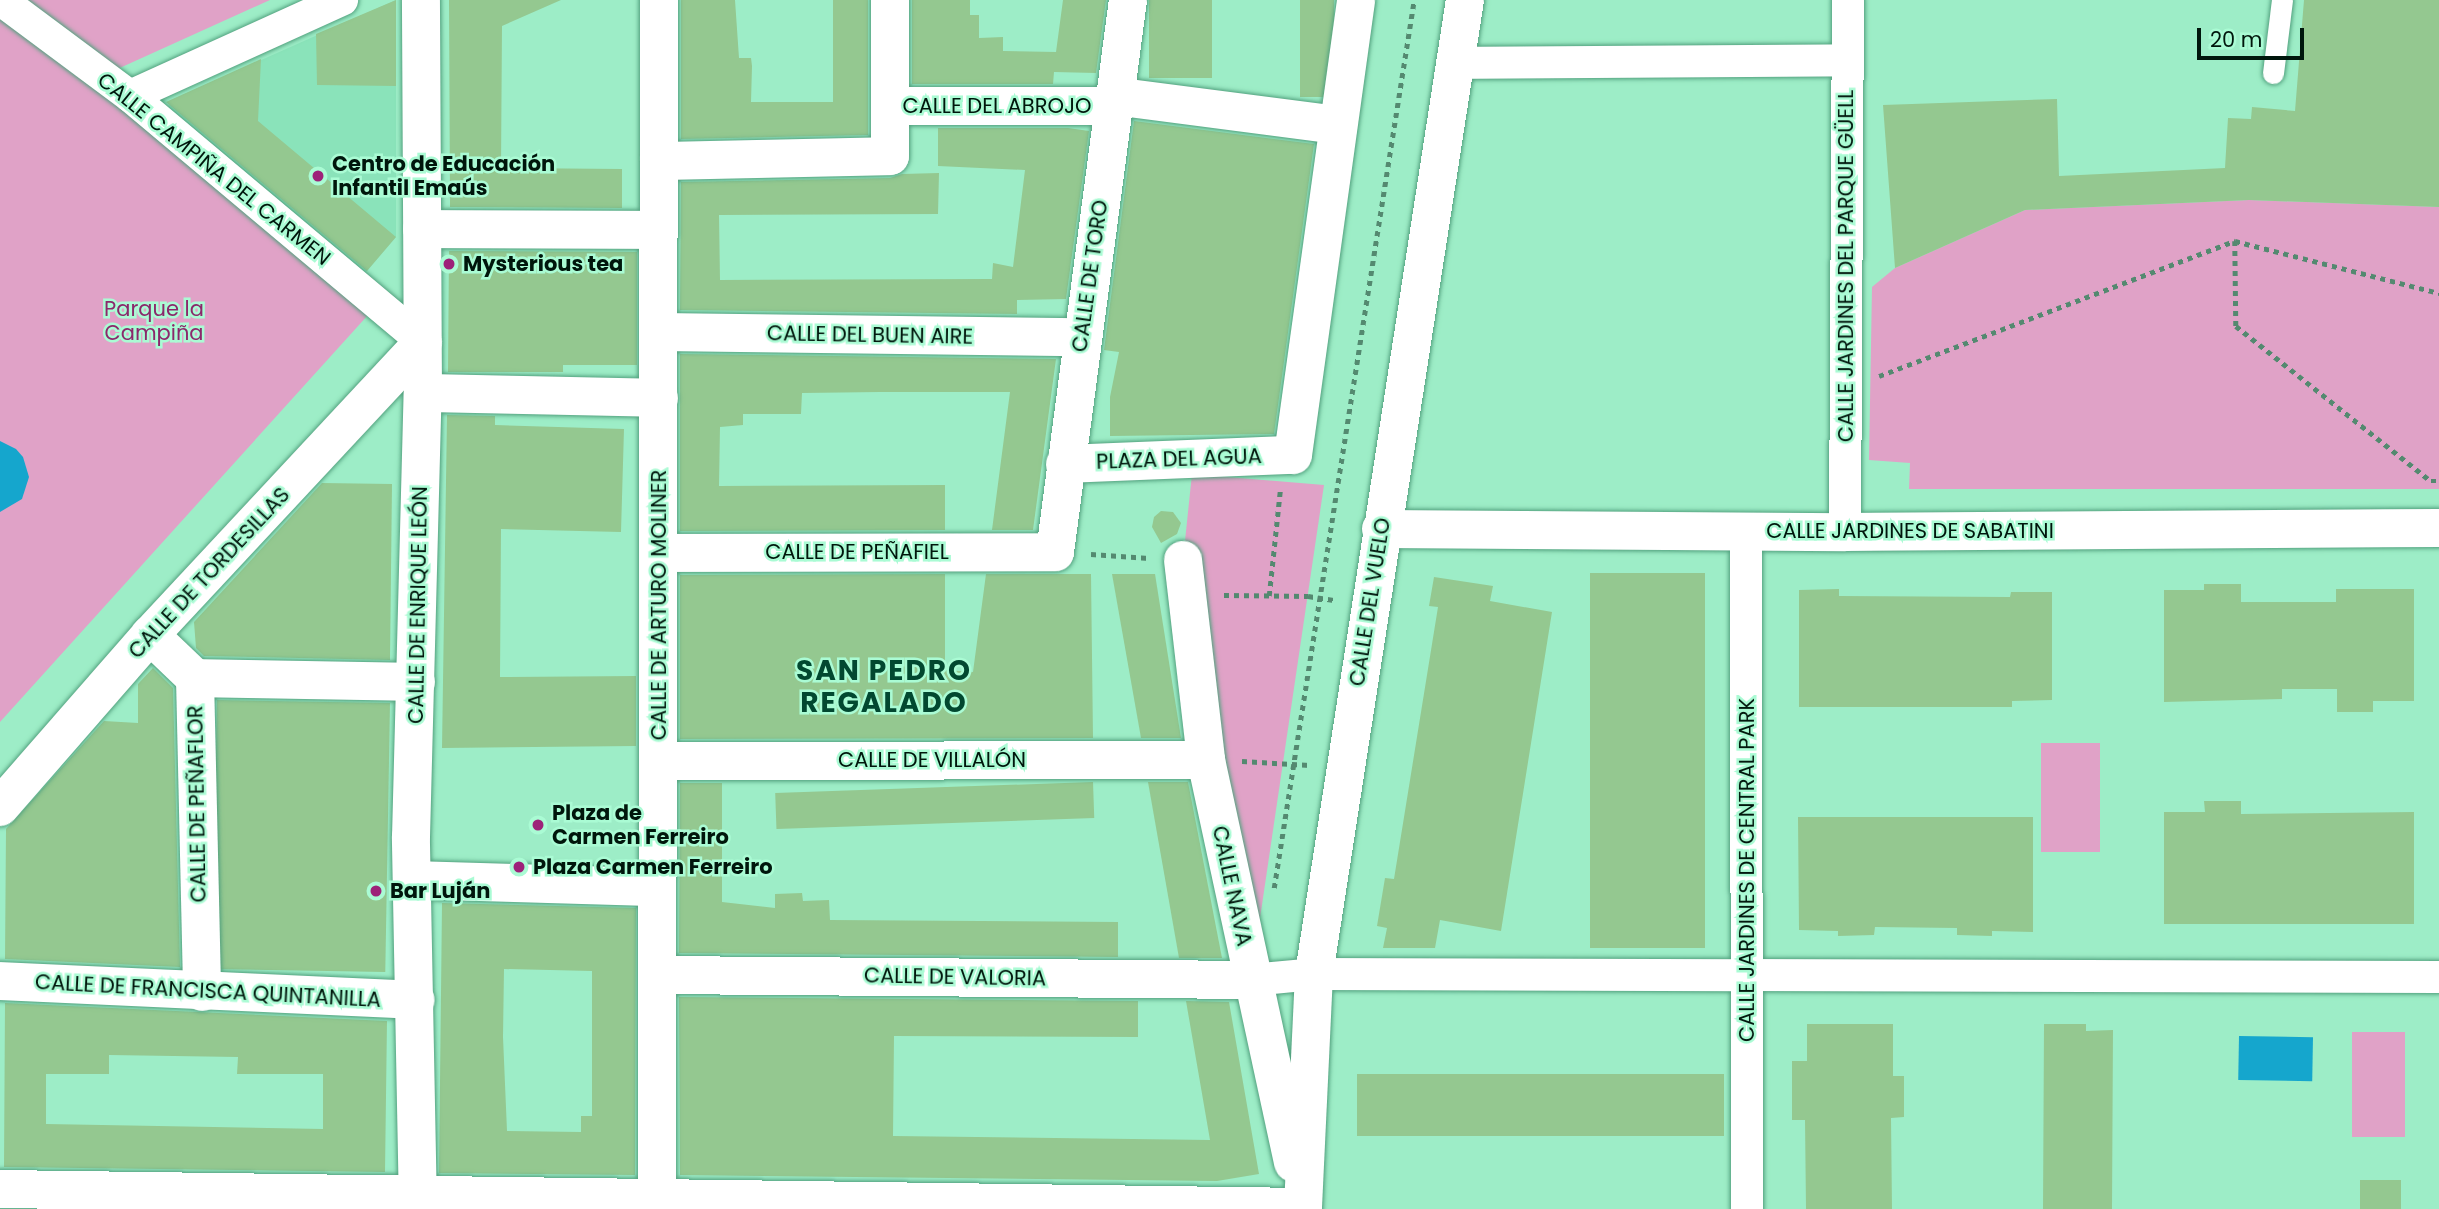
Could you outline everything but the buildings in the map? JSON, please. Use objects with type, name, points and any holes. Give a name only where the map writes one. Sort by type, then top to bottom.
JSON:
[{"type":"street","name":"CALLE CAMPIÑA DEL CARMEN","points":[[1,0],[130,96],[423,342]]},
{"type":"street","points":[[130,96],[342,0]]},
{"type":"street","name":"CALLE DE ENRIQUE LEÓN","points":[[418,1201],[414,880],[411,837],[423,393],[421,0]]},
{"type":"street","name":"CALLE DE ARTURO MOLINER","points":[[657,1204],[659,0]]},
{"type":"street","points":[[890,0],[890,106]]},
{"type":"street","name":"CALLE DE TORO","points":[[1055,552],[1081,337],[1128,0]]},
{"type":"street","points":[[1289,455],[1356,0]]},
{"type":"street","name":"CALLE DEL VUELO","points":[[1303,1208],[1314,974],[1465,0]]},
{"type":"street","name":"CALLE JARDINES DEL PARQUE GÜELL","points":[[1845,532],[1849,0]]},
{"type":"street","points":[[1455,63],[1848,60]]},
{"type":"street","name":"CALLE DEL ABROJO","points":[[659,161],[890,156],[890,106],[1099,106],[1129,98],[1338,125]]},
{"type":"street","points":[[422,229],[659,230]]},
{"type":"street","name":"CALLE DEL BUEN AIRE","points":[[659,332],[1081,337]]},
{"type":"street","name":"CALLE DE TORDESILLAS","points":[[0,807],[150,635],[423,342]]},
{"type":"street","points":[[423,393],[659,398]]},
{"type":"street","name":"PLAZA DEL AGUA","points":[[1065,464],[1289,455]]},
{"type":"street","name":"CALLE JARDINES DE SABATINI","points":[[1381,529],[1845,532],[2439,528]]},
{"type":"street","name":"CALLE JARDINES DE CENTRAL PARK","points":[[1746,530],[1747,1209]]},
{"type":"street","name":"CALLE DE PEÑAFIEL","points":[[659,552],[1055,552]]},
{"type":"street","name":"CALLE NAVA","points":[[1184,578],[1206,760],[1251,980],[1303,1208]]},
{"type":"street","name":"CALLE DE PEÑAFLOR","points":[[150,635],[195,678],[202,992]]},
{"type":"street","points":[[195,678],[416,682]]},
{"type":"street","name":"CALLE DE VILLALÓN","points":[[658,761],[1206,760]]},
{"type":"street","points":[[414,880],[657,887]]},
{"type":"street","points":[[1251,980],[1314,974],[2439,977]]},
{"type":"street","name":"CALLE DE VALORIA","points":[[659,975],[1251,980]]},
{"type":"street","name":"CALLE DE FRANCISCA QUINTANILLA","points":[[0,981],[416,1000]]},
{"type":"street","points":[[0,1189],[67,1200],[1303,1208]]},
{"type":"lane","points":[[2273,72],[2282,0]]},
{"type":"path","points":[[1272,897],[1414,0]]},
{"type":"path","points":[[1845,389],[2235,241],[2439,293]]},
{"type":"path","points":[[2235,241],[2236,326],[2431,481],[2439,481]]},
{"type":"path","points":[[1269,596],[1289,455]]},
{"type":"path","points":[[1055,552],[1269,596],[1318,598],[1369,606]]},
{"type":"path","points":[[1206,760],[1345,766]]},
{"type":"shaded area","name":"Centro de Educación Infantil Emaús","points":[[396,0],[396,237],[360,279],[168,114],[169,101]]},
{"type":"green space","name":"Parque la Campiña","points":[[0,0],[270,0],[102,76],[378,304],[0,722]]},
{"type":"green space","points":[[2249,200],[2439,207],[2439,489],[1909,489],[1910,463],[1869,460],[1872,287],[1895,268],[2025,210]]},
{"type":"green space","points":[[1192,474],[1324,485],[1259,925],[1183,560]]},
{"type":"green space","points":[[2041,743],[2100,743],[2100,852],[2041,852]]},
{"type":"green space","points":[[2352,1032],[2405,1032],[2405,1137],[2352,1137]]},
{"type":"water","points":[[0,441],[16,449],[23,457],[29,477],[22,499],[0,512]]},
{"type":"water","points":[[2239,1036],[2313,1037],[2312,1081],[2238,1080]]},
{"type":"place","name":"Centro de Educación Infantil Emaús","points":[[318,176]]},
{"type":"place","name":"Mysterious tea","points":[[449,264]]},
{"type":"place","name":"Plaza de Carmen Ferreiro","points":[[538,825]]},
{"type":"place","name":"Plaza Carmen Ferreiro","points":[[519,867]]},
{"type":"place","name":"Bar Luján","points":[[376,891]]},
{"type":"district","name":"SAN PEDRO REGALADO","points":[[884,687]]}]
